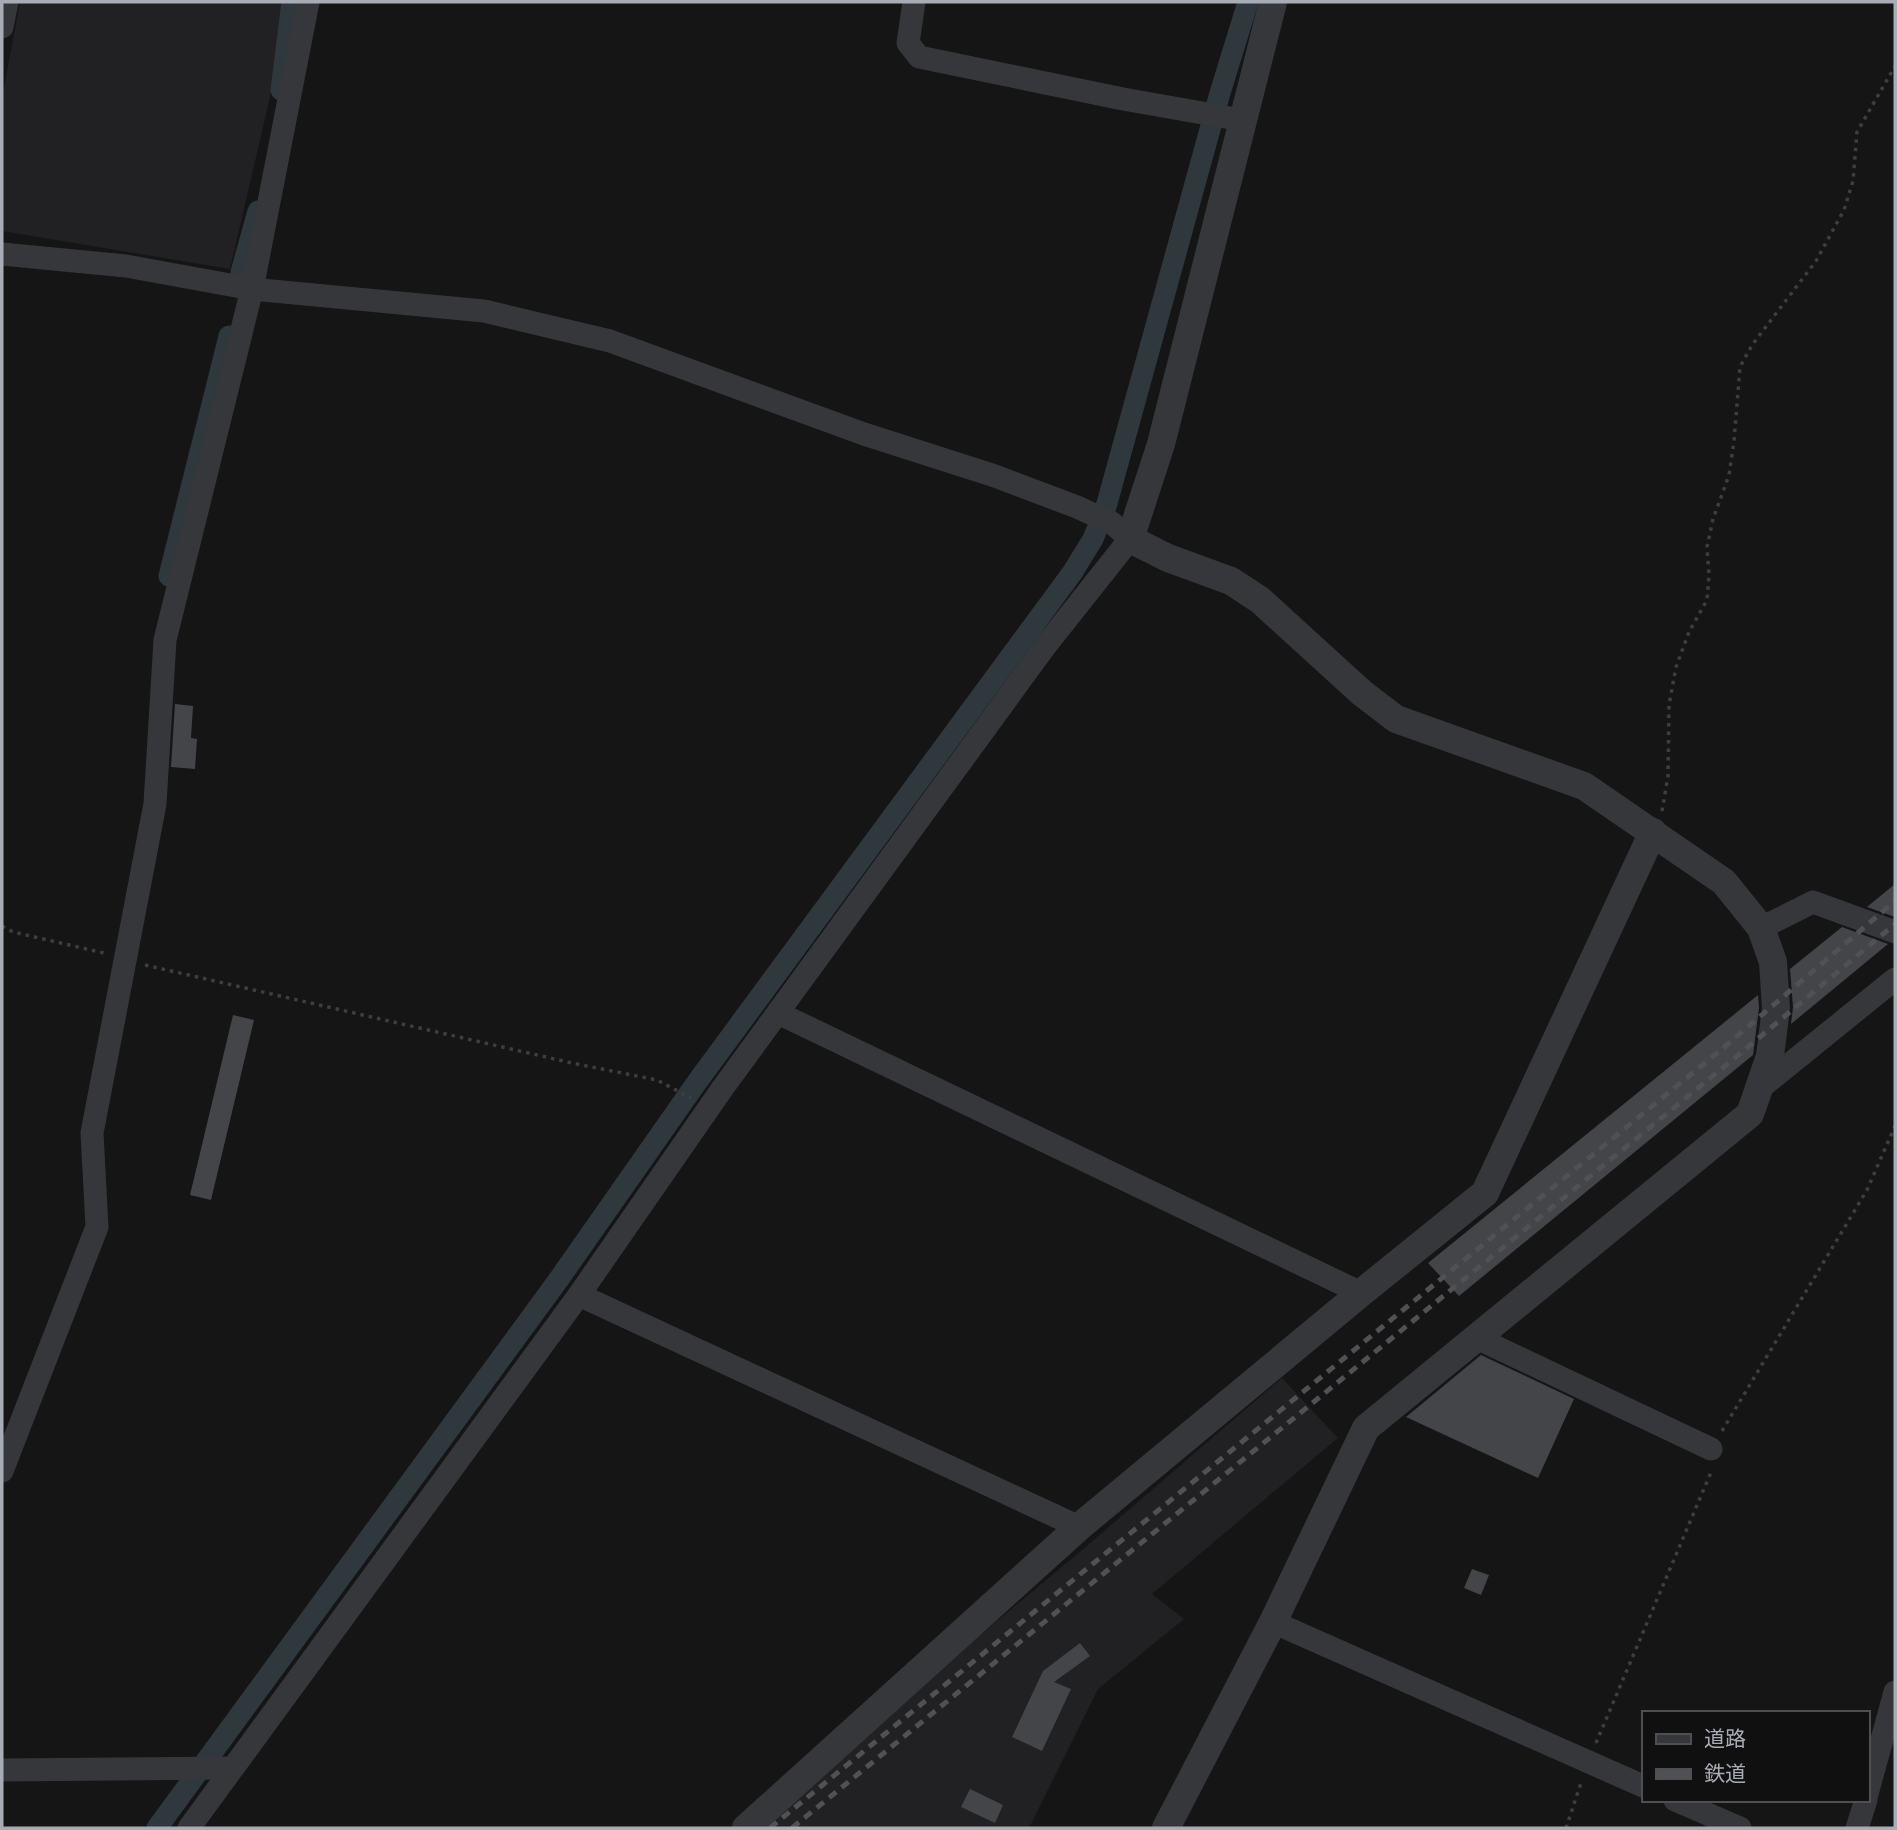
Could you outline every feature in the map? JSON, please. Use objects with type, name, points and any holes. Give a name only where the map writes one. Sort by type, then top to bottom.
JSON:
[{"type":"street","points":[[2,27],[7,2]]},
{"type":"street","points":[[2,1471],[97,1227],[92,1133],[155,804],[165,640],[252,289],[308,2]]},
{"type":"street","points":[[914,2],[908,43],[919,57],[1236,118]]},
{"type":"street","points":[[189,1828],[225,1768],[579,1295],[778,1013],[1046,645],[1121,531],[1161,444],[1236,118],[1273,2]]},
{"type":"street","points":[[2,254],[126,266],[252,289],[484,311],[610,341],[876,439],[995,476],[1089,513],[1168,558],[1231,581],[1260,600],[1362,693],[1396,719],[1584,786],[1724,882],[1761,928],[1773,962],[1776,1008],[1770,1056],[1751,1114],[1366,1428],[1273,1622],[1166,1828]]},
{"type":"street","points":[[746,1828],[1079,1527],[1485,1193],[1653,832]]},
{"type":"street","points":[[1761,928],[1813,902],[1895,932]]},
{"type":"street","points":[[1759,1089],[1895,979]]},
{"type":"street","points":[[778,1013],[1362,1293]]},
{"type":"street","points":[[579,1295],[1079,1527]]},
{"type":"street","points":[[1475,1337],[1711,1449]]},
{"type":"street","points":[[1273,1622],[1642,1786]]},
{"type":"street","points":[[1869,1787],[1895,1692]]},
{"type":"street","points":[[2,1770],[225,1768]]},
{"type":"street","points":[[1680,1802],[1740,1828]]},
{"type":"street","points":[[1857,1828],[1865,1802]]},
{"type":"path","points":[[1653,832],[1666,795],[1669,705],[1676,667],[1689,632],[1707,600],[1707,547],[1713,519],[1729,475],[1740,367],[1752,345],[1816,261],[1844,210],[1853,181],[1857,132],[1895,65]]},
{"type":"path","points":[[2,926],[13,932],[96,950],[125,961],[657,1080],[681,1091]]},
{"type":"path","points":[[1566,1828],[1587,1762],[1712,1474],[1711,1449],[1867,1190],[1895,1126]]},
{"type":"shaded area","points":[[20,2],[292,2],[230,269],[2,231],[2,98]]},
{"type":"shaded area","points":[[1282,1378],[1338,1438],[1152,1594],[1184,1619],[1098,1689],[1029,1828],[750,1828],[1082,1550]]},
{"type":"building","points":[[175,704],[193,706],[191,738],[197,739],[195,769],[171,767]]},
{"type":"building","points":[[1895,884],[1895,917],[1867,907]]},
{"type":"building","points":[[1842,927],[1888,944],[1791,1024],[1793,1007],[1790,969]]},
{"type":"building","points":[[1758,995],[1753,1055],[1459,1296],[1428,1263]]},
{"type":"building","points":[[233,1015],[254,1020],[211,1200],[190,1195]]},
{"type":"building","points":[[1481,1355],[1574,1399],[1538,1478],[1406,1417]]},
{"type":"building","points":[[1472,1569],[1489,1575],[1481,1595],[1464,1588]]},
{"type":"building","points":[[1080,1643],[1090,1656],[1054,1682],[1071,1689],[1042,1751],[1012,1737],[1043,1671]]},
{"type":"building","points":[[970,1789],[1003,1805],[995,1823],[961,1807]]},
{"type":"waterway","points":[[281,90],[292,2]]},
{"type":"waterway","points":[[157,1828],[559,1279],[697,1082],[1072,573],[1093,539],[1106,507],[1220,93],[1248,2]]},
{"type":"waterway","points":[[241,272],[258,211]]},
{"type":"waterway","points":[[169,576],[229,336]]},
{"type":"railway","points":[[770,1828],[1722,1049],[1895,901]]},
{"type":"railway","points":[[792,1828],[1730,1062],[1895,924]]}]
